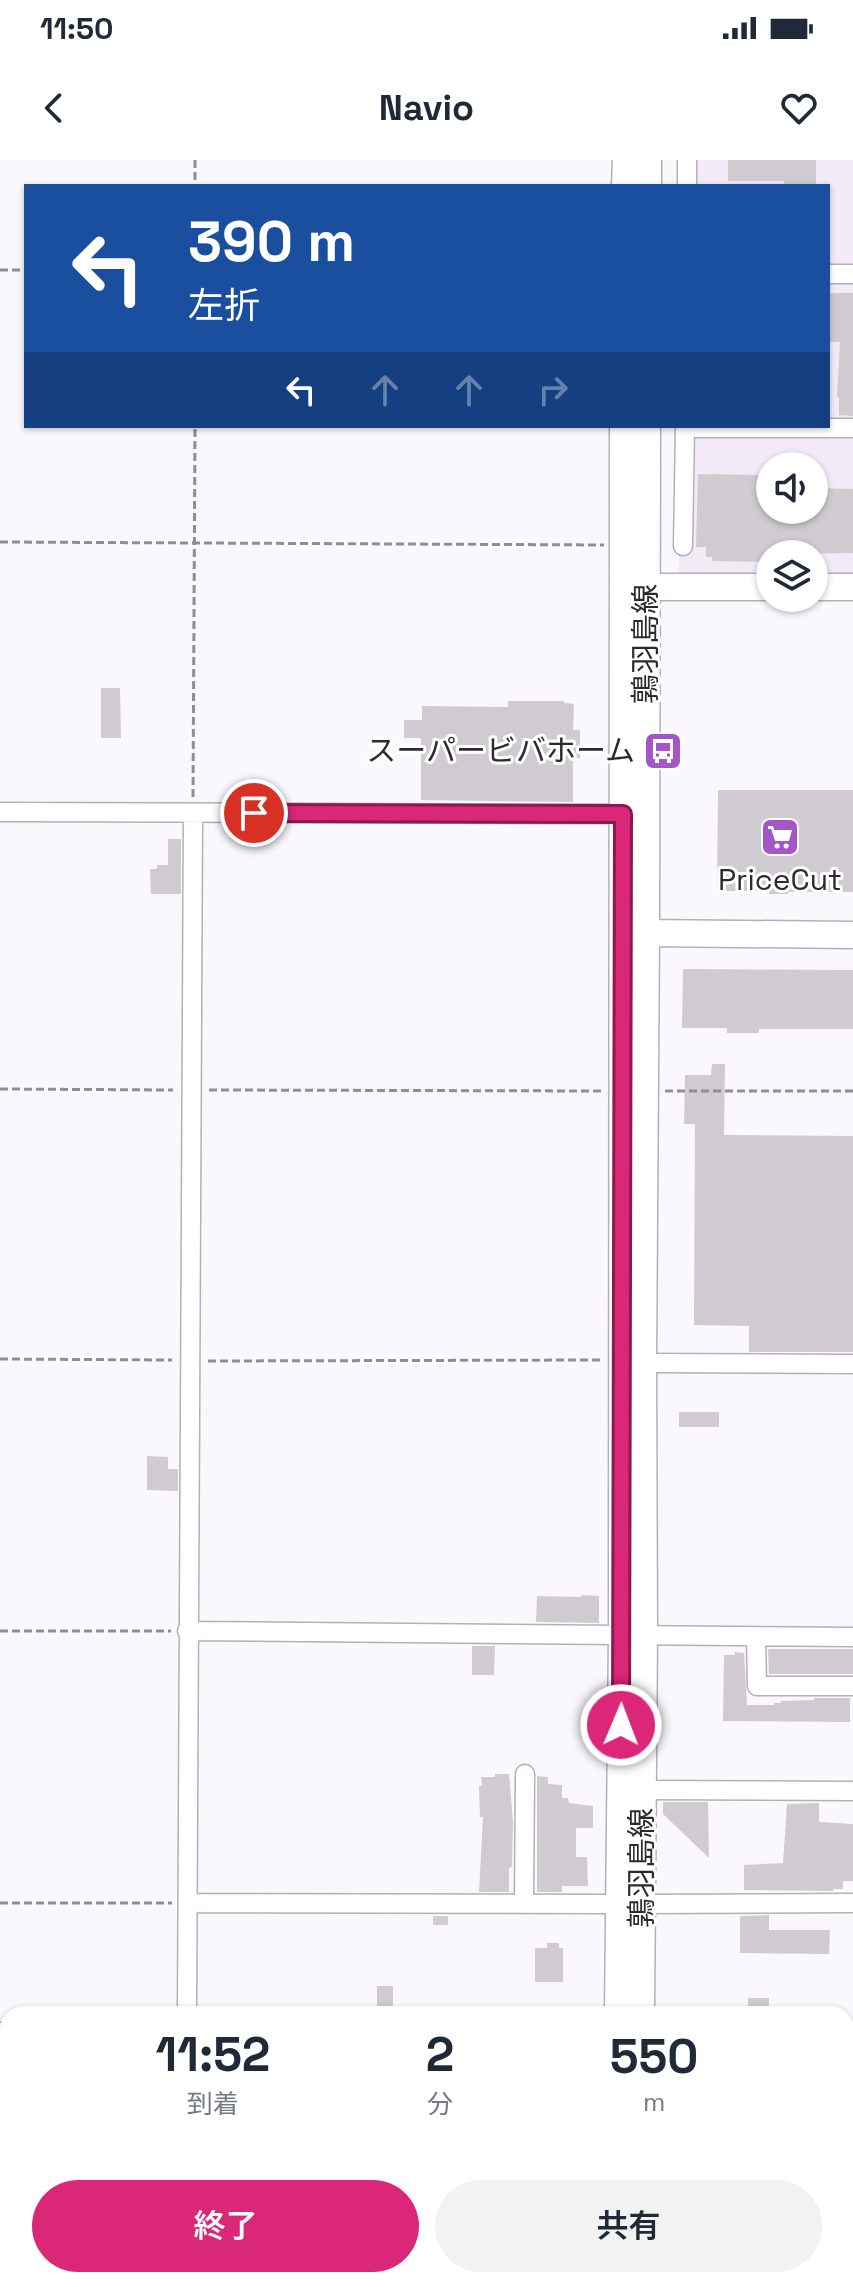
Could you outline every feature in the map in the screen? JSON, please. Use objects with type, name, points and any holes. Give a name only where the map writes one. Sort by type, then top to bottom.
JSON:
[{"type":"main road","points":[[625,184],[626,160]]},
{"type":"main road","points":[[648,160],[648,184]]},
{"type":"main road","points":[[623,428],[622,545],[635,587],[623,814],[633,1091]]},
{"type":"main road","name":"鶉羽島線","points":[[640,2006],[630,1904],[643,1790],[633,1635],[633,1091],[646,933],[635,587],[647,428]]},
{"type":"main road","points":[[635,587],[756,587]]},
{"type":"main road","points":[[828,587],[853,587]]},
{"type":"main road","points":[[646,933],[853,935]]},
{"type":"main road","points":[[619,2006],[630,1904],[633,1635]]},
{"type":"street","points":[[687,160],[687,184]]},
{"type":"street","points":[[830,274],[853,274]]},
{"type":"street","points":[[683,546],[685,428]]},
{"type":"street","points":[[830,428],[853,428]]},
{"type":"street","points":[[0,812],[623,814]]},
{"type":"street","points":[[187,2006],[193,813]]},
{"type":"street","points":[[632,1362],[853,1364]]},
{"type":"street","points":[[187,1631],[853,1637]]},
{"type":"street","points":[[756,1636],[757,1686],[853,1686]]},
{"type":"street","points":[[524,1904],[525,1774]]},
{"type":"street","points":[[643,1790],[853,1791]]},
{"type":"street","points":[[188,1903],[853,1903]]},
{"type":"path","points":[[195,160],[195,184]]},
{"type":"path","points":[[0,270],[24,270]]},
{"type":"path","points":[[193,813],[195,428]]},
{"type":"path","points":[[0,542],[622,545]]},
{"type":"path","points":[[0,1089],[853,1091]]},
{"type":"path","points":[[0,1359],[632,1362]]},
{"type":"path","points":[[0,1631],[187,1631]]},
{"type":"path","points":[[0,1903],[188,1903]]},
{"type":"shaded area","points":[[678,160],[853,160],[853,580],[828,580],[828,540],[756,540],[756,580],[679,579],[679,428],[830,428],[830,184],[678,184]]},
{"type":"building","points":[[728,160],[816,160],[816,184],[728,181]]},
{"type":"building","points":[[830,293],[853,293],[853,416],[839,415],[840,342],[830,342]]},
{"type":"building","points":[[698,474],[756,475],[756,524],[828,524],[828,488],[853,489],[853,553],[828,553],[828,540],[756,540],[756,562],[712,561],[712,557],[706,557],[706,547],[696,547]]},
{"type":"building","points":[[101,688],[120,688],[121,738],[101,738]]},
{"type":"building","points":[[508,701],[564,701],[574,704],[573,730],[580,730],[580,758],[573,758],[573,802],[421,800],[421,738],[404,738],[404,720],[422,720],[422,706],[508,707]]},
{"type":"building","points":[[718,790],[853,790],[853,892],[769,894],[769,891],[717,891]]},
{"type":"building","points":[[168,839],[181,839],[181,894],[151,894],[150,869],[168,865]]},
{"type":"building","points":[[683,969],[853,970],[853,1029],[759,1029],[759,1033],[727,1033],[727,1028],[682,1028]]},
{"type":"building","points":[[712,1064],[725,1064],[724,1135],[853,1136],[853,1352],[749,1352],[749,1326],[694,1325],[695,1124],[684,1124],[685,1075],[711,1075]]},
{"type":"building","points":[[679,1412],[719,1412],[719,1427],[679,1427]]},
{"type":"building","points":[[147,1456],[168,1457],[168,1469],[178,1469],[178,1491],[147,1490]]},
{"type":"building","points":[[537,1596],[599,1596],[599,1623],[536,1622]]},
{"type":"building","points":[[472,1646],[495,1646],[494,1675],[472,1675]]},
{"type":"building","points":[[768,1649],[853,1649],[853,1674],[769,1674]]},
{"type":"building","points":[[735,1652],[744,1653],[747,1705],[774,1705],[780,1701],[814,1698],[850,1698],[850,1722],[723,1721],[724,1655],[735,1655]]},
{"type":"building","points":[[495,1774],[509,1774],[513,1822],[509,1892],[479,1892],[483,1817],[480,1817],[479,1786],[482,1786],[481,1777],[495,1777]]},
{"type":"building","points":[[537,1776],[548,1777],[548,1784],[562,1785],[562,1798],[568,1798],[569,1803],[593,1806],[593,1828],[576,1828],[576,1857],[587,1857],[588,1886],[562,1886],[562,1892],[537,1892]]},
{"type":"building","points":[[663,1802],[708,1802],[709,1858],[663,1814]]},
{"type":"building","points":[[819,1803],[819,1822],[853,1824],[853,1881],[843,1881],[843,1889],[833,1891],[744,1890],[744,1865],[783,1863],[787,1804]]},
{"type":"building","points":[[769,1915],[769,1930],[830,1930],[829,1954],[740,1953],[740,1916]]},
{"type":"building","points":[[433,1916],[448,1916],[448,1925],[433,1925]]},
{"type":"building","points":[[547,1943],[559,1943],[559,1948],[563,1948],[563,1982],[535,1982],[535,1948],[547,1948]]},
{"type":"building","points":[[377,1986],[393,1986],[393,2006],[377,2006]]},
{"type":"building","points":[[748,1998],[769,1998],[769,2006],[748,2006]]},
{"type":"place","name":"スーパービバホーム","points":[[663,751]]},
{"type":"place","name":"PriceCut","points":[[780,837]]},
{"type":"route","points":[[254,813],[623,814],[621,1725]]}]
